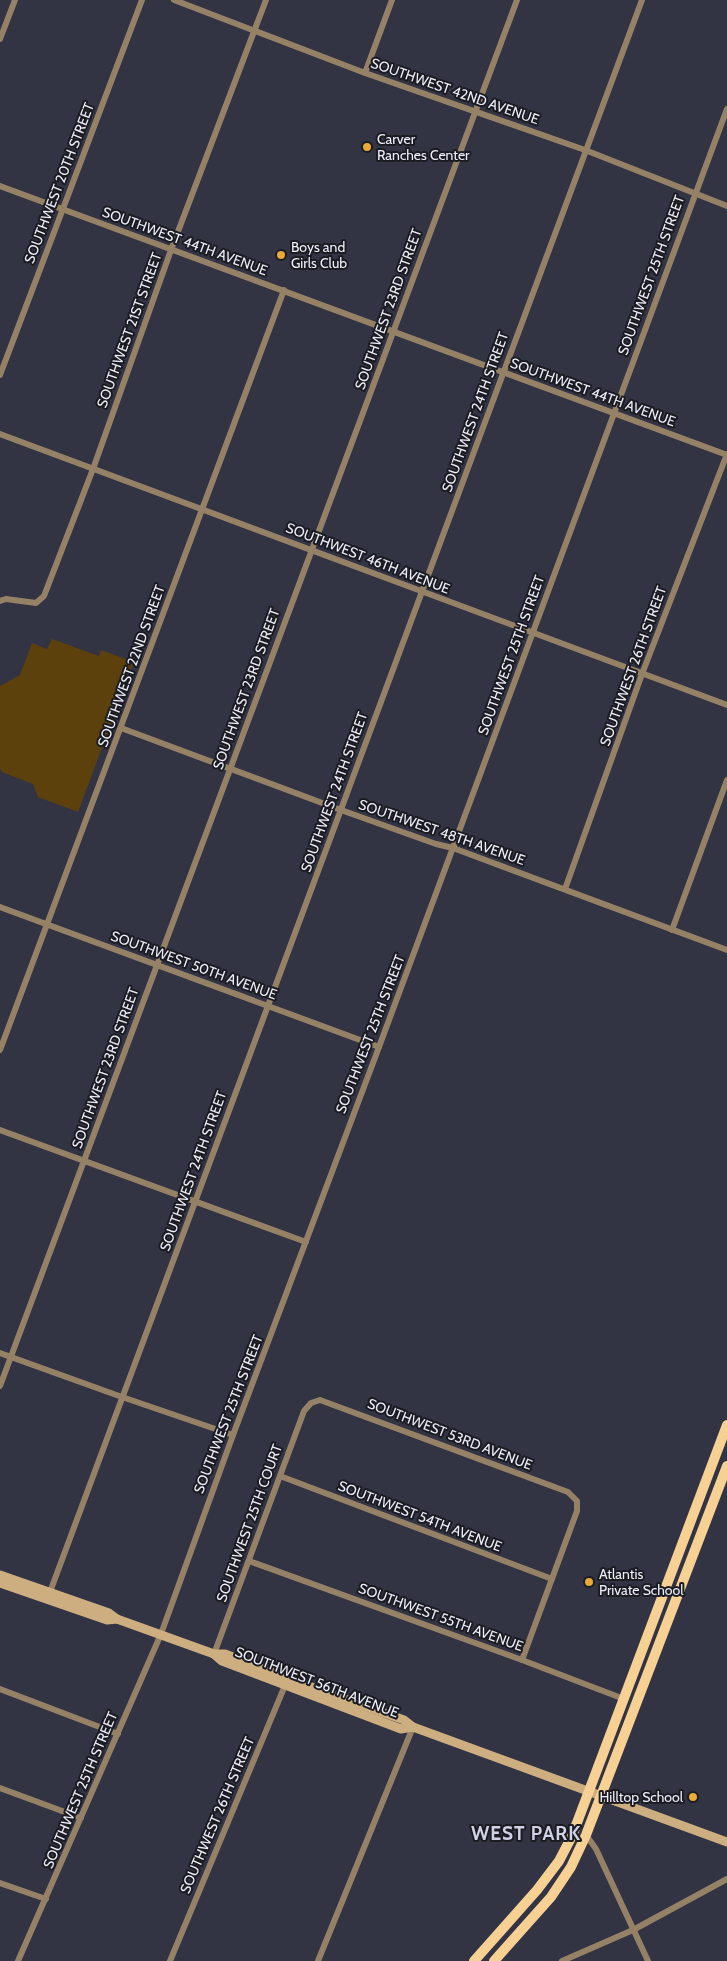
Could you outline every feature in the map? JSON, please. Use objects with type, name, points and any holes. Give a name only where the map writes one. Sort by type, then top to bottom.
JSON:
[{"type":"main road","points":[[474,1961],[538,1890],[572,1836],[727,1425]]},
{"type":"main road","points":[[494,1961],[551,1897],[571,1867],[602,1796],[727,1466]]},
{"type":"main road","points":[[489,1961],[495,1938]]},
{"type":"street","points":[[0,39],[14,0]]},
{"type":"street","name":"SOUTHWEST 20TH STREET","points":[[0,375],[61,209],[142,0]]},
{"type":"street","name":"SOUTHWEST 42ND AVENUE","points":[[174,0],[365,73],[585,150],[727,206]]},
{"type":"street","name":"SOUTHWEST 21ST STREET","points":[[0,601],[6,599],[36,603],[44,596],[93,469],[171,250],[266,0]]},
{"type":"street","points":[[365,73],[392,0]]},
{"type":"street","name":"SOUTHWEST 23RD STREET","points":[[0,1386],[517,0]]},
{"type":"street","name":"SOUTHWEST 24TH STREET","points":[[50,1592],[642,0]]},
{"type":"street","name":"SOUTHWEST 25TH STREET","points":[[18,1961],[161,1634],[233,1435],[380,1047],[727,109]]},
{"type":"street","name":"SOUTHWEST 44TH AVENUE","points":[[0,186],[727,455]]},
{"type":"street","name":"SOUTHWEST 22ND STREET","points":[[0,1050],[284,290]]},
{"type":"street","name":"SOUTHWEST 46TH AVENUE","points":[[0,434],[203,508],[422,592],[727,705]]},
{"type":"street","name":"SOUTHWEST 26TH STREET","points":[[565,889],[642,674],[727,455]]},
{"type":"street","name":"SOUTHWEST 48TH AVENUE","points":[[121,728],[341,810],[565,889],[727,950]]},
{"type":"street","points":[[672,930],[727,780]]},
{"type":"street","name":"SOUTHWEST 50TH AVENUE","points":[[0,906],[380,1047]]},
{"type":"street","points":[[0,1130],[306,1242]]},
{"type":"street","points":[[0,1353],[122,1398],[233,1435]]},
{"type":"street","name":"SOUTHWEST 53RD AVENUE","points":[[311,1402],[320,1400],[328,1402],[568,1492],[577,1501],[577,1511],[552,1579]]},
{"type":"street","name":"SOUTHWEST 25TH COURT","points":[[214,1654],[304,1411],[311,1402]]},
{"type":"street","name":"SOUTHWEST 54TH AVENUE","points":[[280,1476],[552,1579]]},
{"type":"street","name":"SOUTHWEST 55TH AVENUE","points":[[249,1561],[522,1660],[624,1700]]},
{"type":"street","name":"SOUTHWEST 56TH AVENUE","points":[[0,1575],[109,1613],[117,1619],[214,1654],[225,1654],[287,1681],[404,1720],[413,1727],[727,1842]]},
{"type":"street","points":[[522,1660],[552,1579]]},
{"type":"street","name":"SOUTHWEST 56TH AVENUE","points":[[0,1583],[107,1620],[117,1619]]},
{"type":"street","name":"SOUTHWEST 26TH STREET","points":[[170,1961],[287,1681]]},
{"type":"street","points":[[0,1688],[118,1734]]},
{"type":"street","points":[[318,1961],[413,1727]]},
{"type":"street","points":[[0,1788],[81,1818]]},
{"type":"street","points":[[586,1835],[596,1849],[648,1961]]},
{"type":"street","points":[[562,1961],[633,1930],[727,1879]]},
{"type":"street","points":[[0,1883],[46,1899]]},
{"type":"shaded area","points":[[52,639],[99,656],[101,650],[134,662],[78,812],[38,797],[33,784],[2,772],[0,768],[0,686],[20,675],[32,643],[47,649]]},
{"type":"place","name":"Carver Ranches Center","points":[[367,147]]},
{"type":"place","name":"Boys and Girls Club","points":[[281,255]]},
{"type":"place","name":"Atlantis Private School","points":[[589,1582]]},
{"type":"place","name":"Hilltop School","points":[[693,1797]]},
{"type":"district","name":"WEST PARK","points":[[526,1833]]}]
